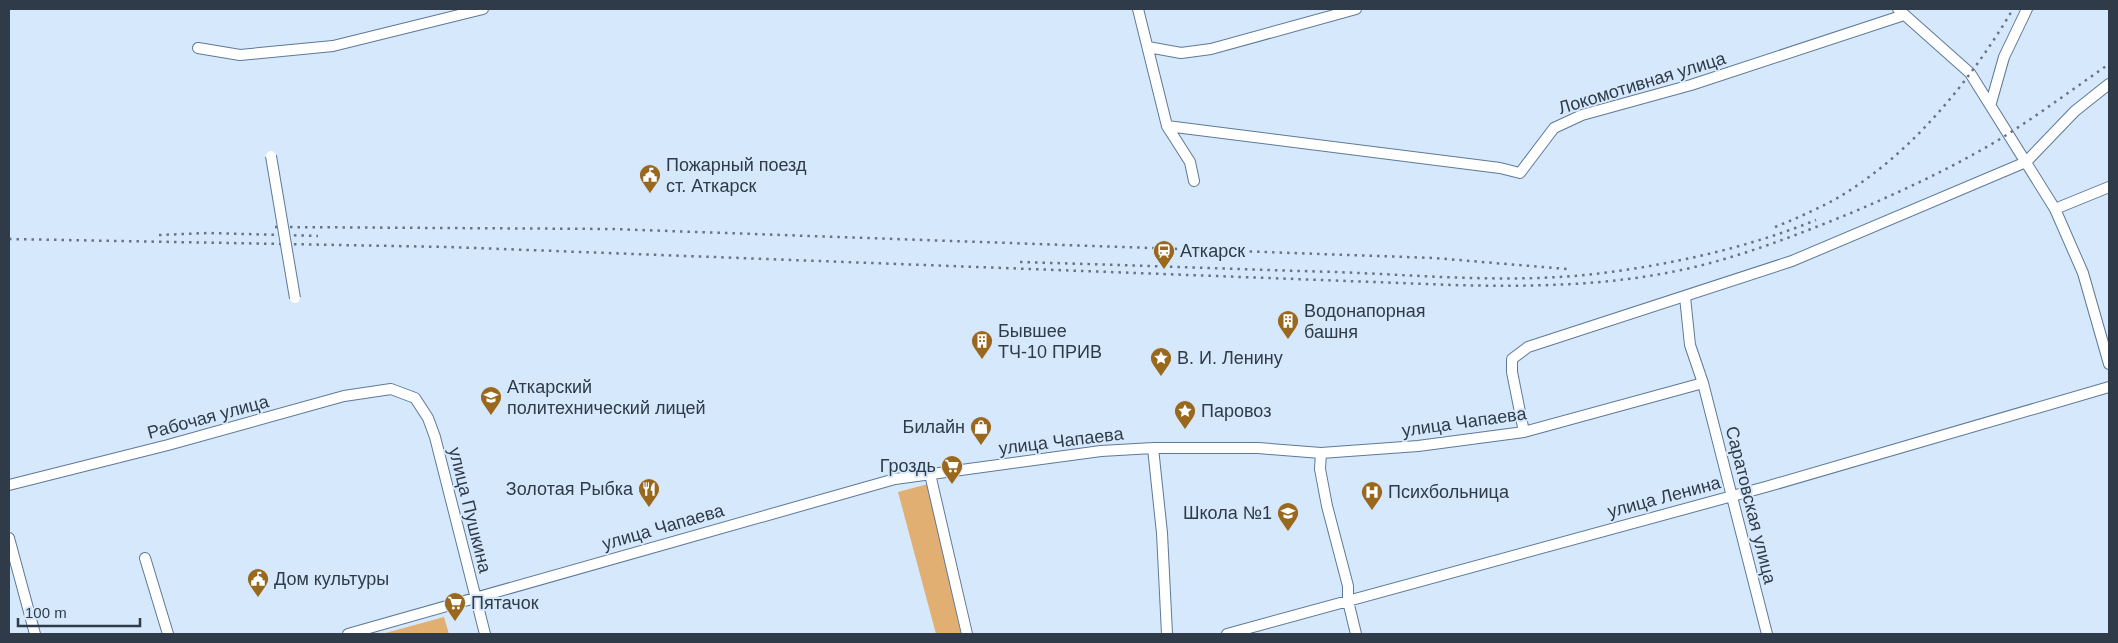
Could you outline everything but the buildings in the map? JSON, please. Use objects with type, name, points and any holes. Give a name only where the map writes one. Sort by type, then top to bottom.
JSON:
[{"type":"street","points":[[198,48],[240,55],[333,46],[483,9]]},
{"type":"street","points":[[1138,9],[1168,126],[1190,162],[1194,181]]},
{"type":"street","points":[[1148,47],[1181,53],[1211,49],[1356,9]]},
{"type":"street","points":[[1991,103],[2004,57],[2027,9]]},
{"type":"street","points":[[1901,12],[1970,73],[1991,103],[2007,134],[2055,209],[2083,273],[2109,364]]},
{"type":"street","name":"Локомотивная улица","points":[[1168,126],[1500,168],[1520,173],[1554,128],[1582,115],[1698,83],[1901,12]]},
{"type":"street","points":[[1524,432],[1512,372],[1512,359],[1528,347],[1792,261],[2026,162],[2075,111],[2109,84]]},
{"type":"street","points":[[270,156],[295,298]]},
{"type":"street","points":[[2055,209],[2109,187]]},
{"type":"street","points":[[1685,297],[1690,345],[1703,383]]},
{"type":"street","name":"улица Чапаева","points":[[348,634],[877,484],[930,474],[1101,451],[1153,448],[1258,448],[1321,452],[1418,446],[1524,432],[1703,383]]},
{"type":"street","name":"Саратовская улица","points":[[1703,383],[1767,634]]},
{"type":"street","name":"улица Ленина","points":[[1227,634],[1731,496],[2109,387]]},
{"type":"street","name":"Рабочая улица","points":[[9,485],[168,445],[344,396],[391,389],[415,398]]},
{"type":"street","name":"улица Пушкина","points":[[415,398],[428,418],[435,437],[485,634]]},
{"type":"street","points":[[1153,448],[1162,533],[1167,634]]},
{"type":"street","points":[[1321,452],[1320,469],[1327,506],[1348,586],[1348,601],[1356,634]]},
{"type":"street","points":[[930,474],[967,634]]},
{"type":"street","points":[[9,538],[35,634]]},
{"type":"street","points":[[145,558],[168,634]]},
{"type":"shaded area","points":[[928,484],[961,634],[936,634],[898,492]]},
{"type":"shaded area","points":[[444,617],[449,634],[382,634]]},
{"type":"railway","points":[[1775,227],[1834,200],[1888,162],[1912,140],[1957,90],[1977,64],[2013,9]]},
{"type":"railway","points":[[9,239],[449,247],[1453,285],[1511,286],[1599,282],[1657,275],[1707,264],[1770,244],[1851,213],[1927,179],[1982,150],[2028,121],[2109,64]]},
{"type":"railway","points":[[1020,262],[1460,278],[1554,277],[1614,272],[1673,262],[1761,240],[1816,220]]},
{"type":"railway","points":[[275,227],[612,229],[1434,258],[1567,269]]},
{"type":"railway","points":[[159,235],[208,233],[318,236]]},
{"type":"place","name":"Пожарный поезд ст. Аткарск","points":[[650,194]]},
{"type":"place","name":"Аткарск","points":[[1164,270]]},
{"type":"place","name":"Водонапорная башня","points":[[1288,340]]},
{"type":"place","name":"Бывшее ТЧ-10 ПРИВ","points":[[982,360]]},
{"type":"place","name":"В. И. Ленину","points":[[1161,377]]},
{"type":"place","name":"Аткарский политехнический лицей","points":[[491,416]]},
{"type":"place","name":"Паровоз","points":[[1185,430]]},
{"type":"place","name":"Билайн","points":[[981,446]]},
{"type":"place","name":"Гроздь","points":[[952,485]]},
{"type":"place","name":"Золотая Рыбка","points":[[649,508]]},
{"type":"place","name":"Психбольница","points":[[1372,511]]},
{"type":"place","name":"Школа №1","points":[[1288,532]]},
{"type":"place","name":"Дом культуры","points":[[258,598]]},
{"type":"place","name":"Пятачок","points":[[455,622]]}]
